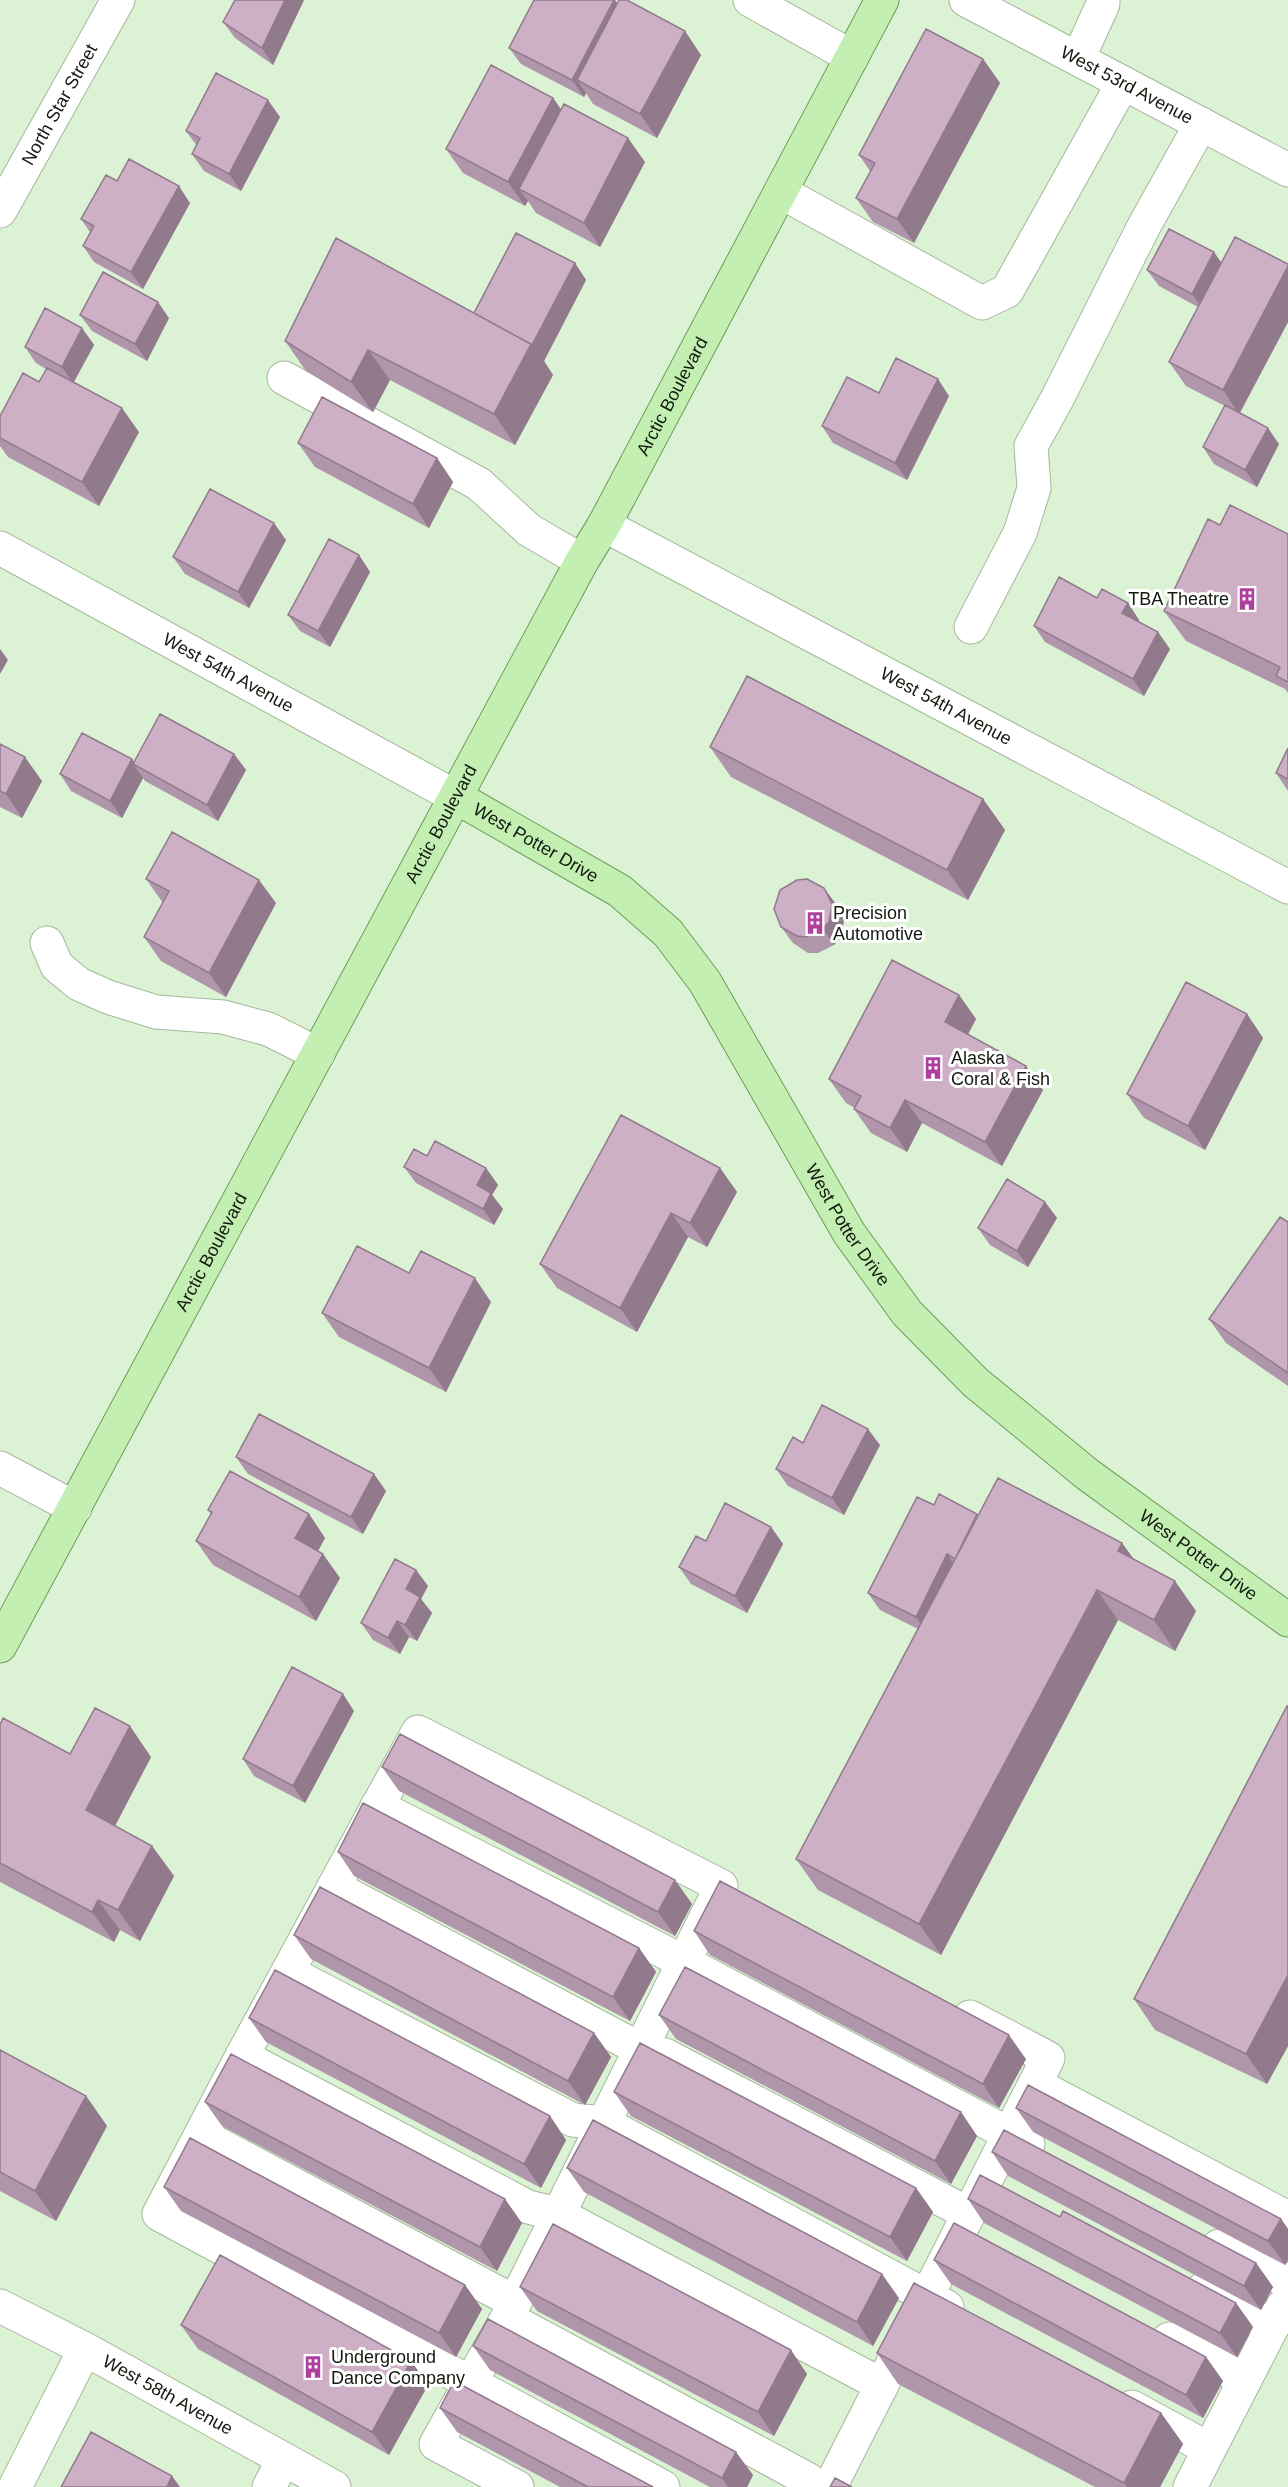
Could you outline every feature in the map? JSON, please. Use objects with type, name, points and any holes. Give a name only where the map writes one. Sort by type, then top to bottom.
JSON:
[{"type":"main road","name":"Arctic Boulevard","points":[[0,1646],[582,561],[604,525],[882,0]]},
{"type":"main road","name":"West Potter Drive","points":[[456,797],[620,891],[668,933],[705,982],[849,1233],[908,1313],[975,1382],[1087,1474],[1288,1620]]},
{"type":"street","name":"North Star Street","points":[[0,211],[117,0]]},
{"type":"street","points":[[750,0],[852,57]]},
{"type":"street","name":"West 53rd Avenue","points":[[966,0],[1288,170]]},
{"type":"street","points":[[1078,59],[1103,0]]},
{"type":"street","points":[[781,192],[982,303],[1006,291],[1123,83]]},
{"type":"street","points":[[971,627],[1020,533],[1034,488],[1031,446],[1144,226],[1201,124]]},
{"type":"street","points":[[284,378],[479,484],[529,530],[582,561]]},
{"type":"street","name":"West 54th Avenue","points":[[604,525],[1288,887]]},
{"type":"street","name":"West 54th Avenue","points":[[0,548],[456,797]]},
{"type":"street","points":[[47,943],[57,966],[79,984],[108,997],[156,1012],[223,1017],[268,1029],[318,1054]]},
{"type":"street","points":[[0,1468],[75,1508]]},
{"type":"street","points":[[517,2487],[436,2444],[470,2383],[511,2310],[684,1962],[732,1892],[418,1732],[159,2214],[470,2383],[663,2487]]},
{"type":"street","points":[[377,1806],[684,1962],[1051,2156]]},
{"type":"street","points":[[334,1887],[640,2049],[664,2055],[965,2221],[993,2244]]},
{"type":"street","points":[[288,1972],[573,2120],[604,2123],[969,2318]]},
{"type":"street","points":[[201,2135],[817,2485],[882,2385],[1048,2058],[943,2002]]},
{"type":"street","points":[[242,2056],[528,2207],[558,2214],[882,2385]]},
{"type":"street","points":[[1035,2084],[1288,2218]]},
{"type":"street","points":[[986,2180],[1016,2195]]},
{"type":"street","points":[[1195,2233],[1288,2282]]},
{"type":"street","points":[[1180,2279],[1273,2326]]},
{"type":"street","points":[[1190,2487],[1288,2296]]},
{"type":"street","name":"West 58th Avenue","points":[[0,2306],[86,2349],[276,2473],[334,2487]]},
{"type":"street","points":[[1140,2323],[1245,2380]]},
{"type":"street","points":[[15,2487],[86,2349]]},
{"type":"street","points":[[1105,2392],[1209,2450]]},
{"type":"building","points":[[235,0],[285,0],[262,48],[223,22]]},
{"type":"building","points":[[534,0],[614,0],[572,80],[509,48]]},
{"type":"building","points":[[619,0],[627,0],[685,31],[640,114],[577,80]]},
{"type":"building","points":[[926,29],[983,59],[897,219],[856,198],[875,163],[859,155]]},
{"type":"building","points":[[491,65],[553,98],[508,182],[446,149]]},
{"type":"building","points":[[216,73],[268,100],[229,174],[192,154],[200,138],[186,131]]},
{"type":"building","points":[[564,104],[628,138],[584,223],[519,189]]},
{"type":"building","points":[[129,159],[179,186],[131,272],[83,246],[94,226],[81,219],[106,175],[117,181]]},
{"type":"building","points":[[1169,229],[1214,252],[1192,294],[1147,270]]},
{"type":"building","points":[[516,233],[575,263],[532,345],[474,313]]},
{"type":"building","points":[[1235,237],[1288,266],[1223,390],[1169,362]]},
{"type":"building","points":[[336,238],[531,344],[494,414],[368,350],[351,382],[285,341]]},
{"type":"building","points":[[103,272],[158,302],[135,344],[80,315]]},
{"type":"building","points":[[45,308],[82,328],[62,367],[25,347]]},
{"type":"building","points":[[896,358],[938,379],[895,463],[822,426],[847,377],[879,393]]},
{"type":"building","points":[[47,368],[122,408],[82,482],[0,438],[0,416],[23,373],[39,382]]},
{"type":"building","points":[[322,397],[437,458],[413,504],[298,443]]},
{"type":"building","points":[[1225,405],[1268,428],[1245,470],[1203,447]]},
{"type":"building","points":[[210,489],[274,523],[238,592],[173,557]]},
{"type":"building","name":"TBA Theatre","points":[[1230,505],[1288,534],[1288,682],[1276,676],[1280,667],[1164,611],[1208,519],[1220,525]]},
{"type":"building","points":[[329,539],[359,555],[318,631],[288,615]]},
{"type":"building","points":[[1059,577],[1097,598],[1102,589],[1128,603],[1122,613],[1158,632],[1133,679],[1034,626]]},
{"type":"building","points":[[747,676],[983,799],[947,870],[710,747]]},
{"type":"building","points":[[160,714],[234,754],[207,805],[133,764]]},
{"type":"building","points":[[82,733],[132,759],[110,801],[60,774]]},
{"type":"building","points":[[0,744],[25,757],[6,794],[0,791]]},
{"type":"building","points":[[1288,748],[1288,779],[1276,773]]},
{"type":"building","points":[[172,832],[259,880],[209,973],[144,937],[169,891],[146,879]]},
{"type":"building","points":[[807,879],[824,888],[832,904],[829,922],[823,929],[806,937],[797,936],[781,927],[774,909],[780,890],[797,880]]},
{"type":"building","name":"Alaska Coral & Fish","points":[[892,960],[959,995],[945,1022],[1026,1066],[985,1142],[905,1100],[890,1128],[854,1109],[861,1096],[829,1079]]},
{"type":"building","points":[[1186,982],[1247,1014],[1188,1126],[1127,1094]]},
{"type":"building","points":[[621,1115],[720,1168],[690,1223],[671,1213],[620,1308],[540,1264]]},
{"type":"building","points":[[435,1141],[486,1168],[477,1185],[491,1193],[483,1209],[404,1167],[414,1149],[427,1156]]},
{"type":"building","points":[[1007,1179],[1045,1202],[1017,1251],[978,1228]]},
{"type":"building","points":[[1280,1217],[1288,1222],[1288,1373],[1209,1319]]},
{"type":"building","points":[[357,1246],[409,1273],[421,1251],[475,1278],[429,1368],[322,1313]]},
{"type":"building","points":[[822,1405],[868,1429],[832,1498],[776,1469],[793,1437],[803,1443]]},
{"type":"building","points":[[259,1414],[374,1474],[351,1517],[236,1457]]},
{"type":"building","points":[[230,1471],[309,1514],[295,1538],[323,1554],[299,1597],[196,1541],[212,1512],[208,1510]]},
{"type":"building","points":[[998,1478],[1122,1543],[1118,1551],[1175,1581],[1154,1620],[1097,1590],[919,1924],[796,1859]]},
{"type":"building","points":[[939,1494],[977,1514],[955,1559],[947,1554],[916,1617],[868,1593],[917,1497],[934,1505]]},
{"type":"building","points":[[725,1503],[771,1527],[735,1596],[679,1567],[696,1536],[706,1541]]},
{"type":"building","points":[[395,1559],[416,1570],[406,1589],[420,1597],[405,1625],[397,1621],[388,1638],[361,1623]]},
{"type":"building","points":[[292,1667],[343,1694],[293,1786],[243,1759]]},
{"type":"building","points":[[1287,1706],[1288,1975],[1246,2054],[1134,1999]]},
{"type":"building","points":[[95,1708],[130,1726],[86,1810],[152,1846],[118,1910],[98,1900],[92,1912],[0,1863],[0,1725],[3,1718],[70,1754]]},
{"type":"building","points":[[400,1734],[675,1880],[658,1912],[382,1767]]},
{"type":"building","points":[[363,1803],[639,1948],[613,1997],[338,1852]]},
{"type":"building","points":[[720,1881],[1009,2035],[983,2084],[694,1931]]},
{"type":"building","points":[[320,1887],[594,2033],[568,2081],[294,1935]]},
{"type":"building","points":[[685,1967],[961,2112],[935,2161],[659,2015]]},
{"type":"building","points":[[275,1970],[550,2116],[524,2164],[249,2018]]},
{"type":"building","points":[[640,2043],[916,2188],[890,2237],[614,2092]]},
{"type":"building","points":[[0,2050],[86,2096],[35,2191],[0,2172]]},
{"type":"building","points":[[231,2054],[505,2199],[480,2247],[205,2102]]},
{"type":"building","points":[[1028,2085],[1281,2219],[1268,2241],[1016,2108]]},
{"type":"building","points":[[593,2120],[882,2274],[857,2322],[567,2168]]},
{"type":"building","points":[[1004,2130],[1256,2263],[1244,2286],[992,2152]]},
{"type":"building","points":[[190,2138],[465,2285],[439,2333],[164,2187]]},
{"type":"building","points":[[980,2175],[1060,2217],[1063,2211],[1236,2303],[1220,2333],[968,2199]]},
{"type":"building","points":[[954,2223],[1206,2357],[1186,2395],[934,2260]]},
{"type":"building","points":[[553,2224],[791,2350],[758,2412],[520,2287]]},
{"type":"building","name":"Underground Dance Company","points":[[220,2255],[411,2361],[372,2432],[181,2325]]},
{"type":"building","points":[[914,2283],[1161,2413],[1124,2483],[877,2353]]},
{"type":"building","points":[[488,2319],[736,2452],[722,2478],[473,2346]]},
{"type":"building","points":[[454,2381],[653,2487],[588,2487],[440,2408]]},
{"type":"building","points":[[91,2432],[172,2476],[167,2487],[61,2487]]},
{"type":"building","points":[[835,2478],[852,2487],[830,2487]]},
{"type":"place","name":"TBA Theatre","points":[[1247,599]]},
{"type":"place","name":"Precision Automotive","points":[[815,923]]},
{"type":"place","name":"Alaska Coral & Fish","points":[[933,1068]]},
{"type":"place","name":"Underground Dance Company","points":[[313,2367]]}]
